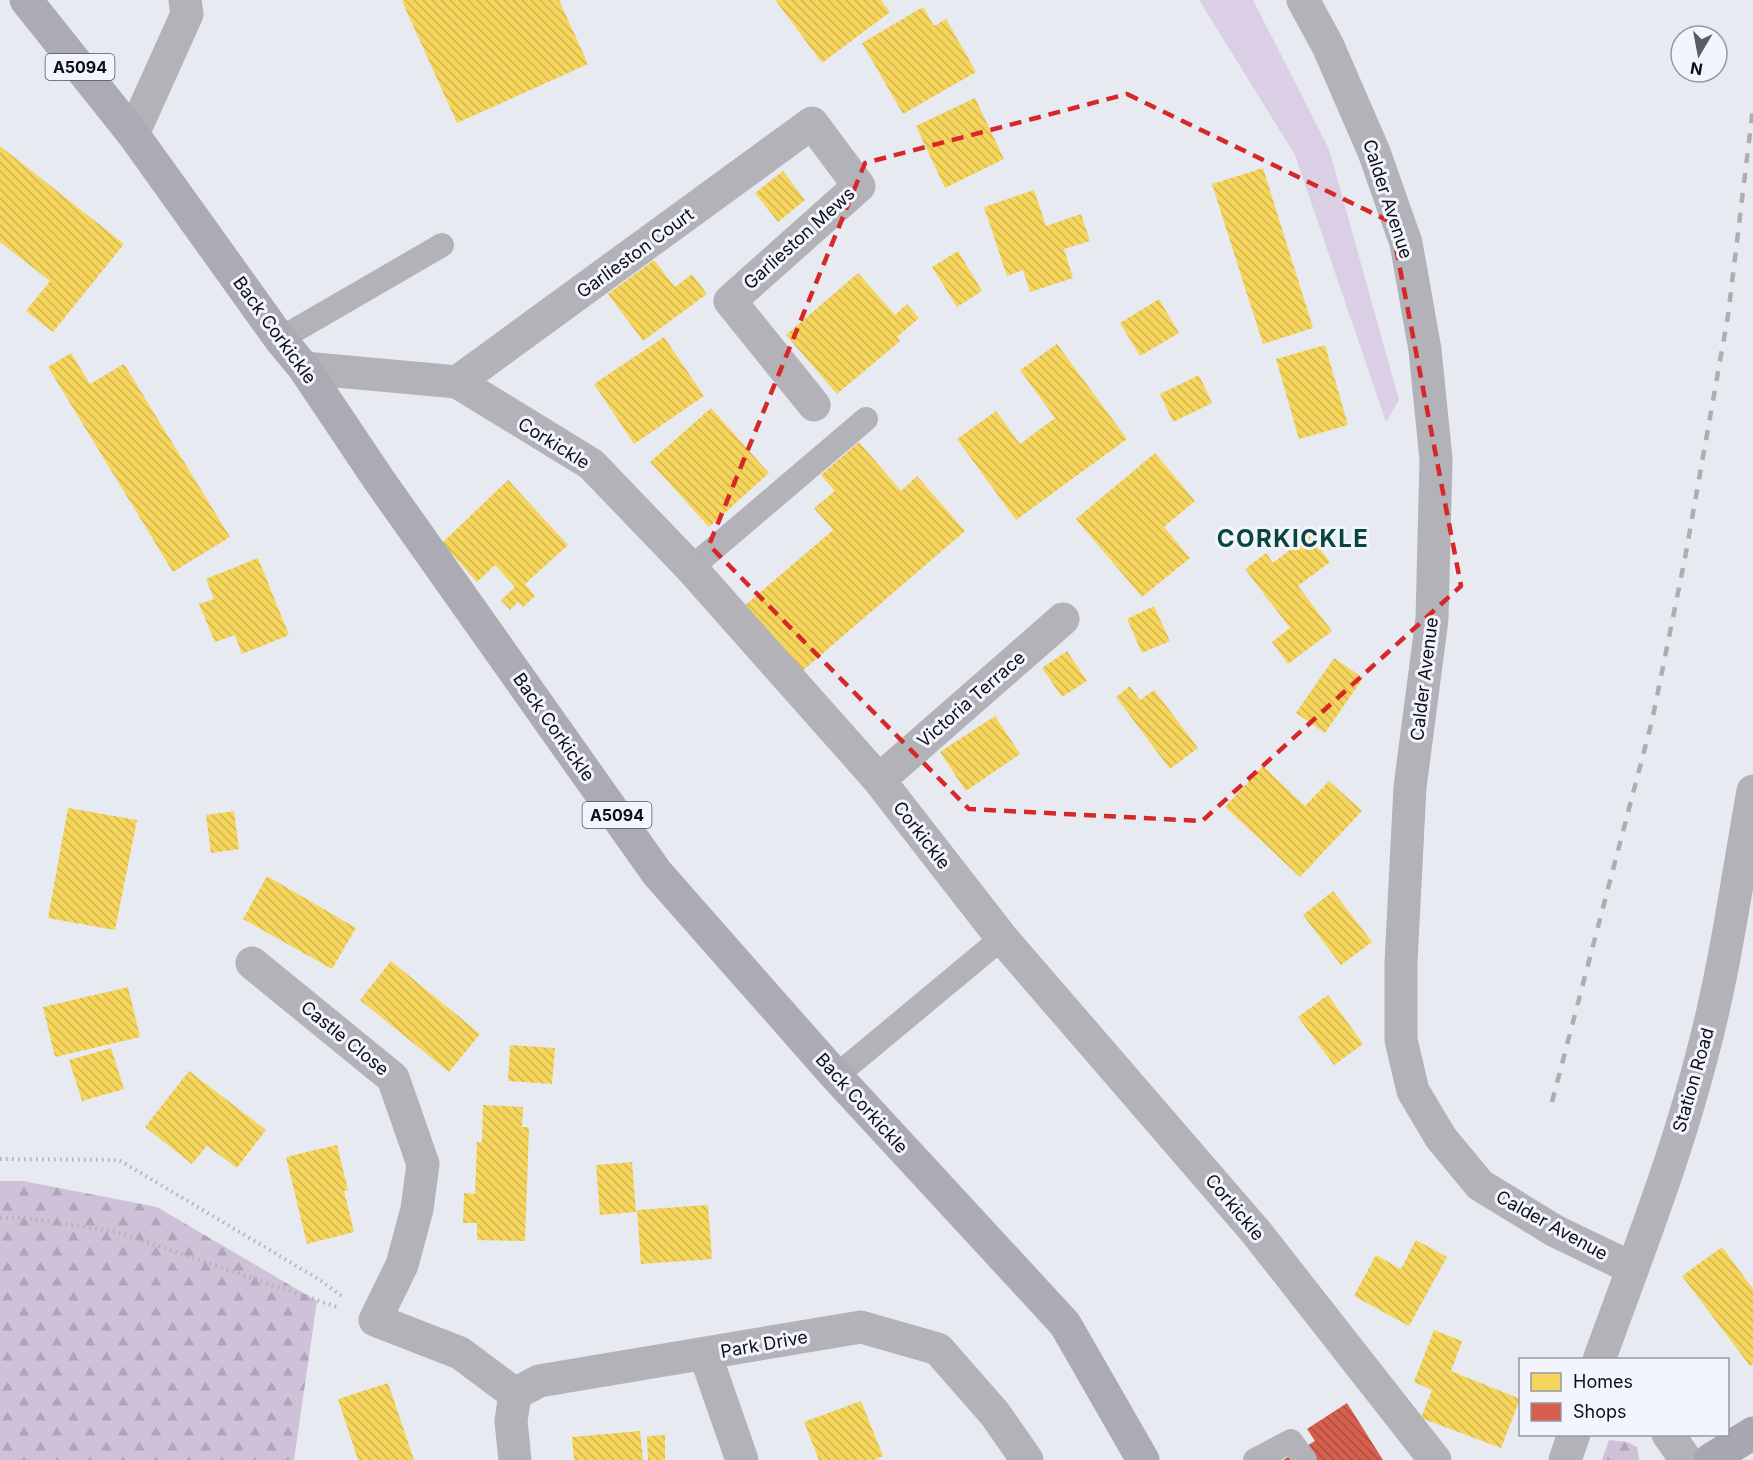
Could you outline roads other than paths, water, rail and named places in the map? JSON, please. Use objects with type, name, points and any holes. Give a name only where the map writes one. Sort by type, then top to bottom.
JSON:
[{"type":"main road","name":"A5094","points":[[26,0],[133,134]]},
{"type":"main road","name":"Back Corkickle","points":[[133,134],[280,339],[304,368],[379,480],[657,873],[836,1076],[1065,1324],[1143,1460]]},
{"type":"street","points":[[133,134],[187,14],[185,0]]},
{"type":"street","name":"Calder Avenue","points":[[1303,0],[1328,46],[1378,162],[1406,243],[1425,350],[1436,459],[1432,619],[1410,786],[1401,962],[1401,1040],[1413,1091],[1441,1138],[1480,1185],[1555,1231],[1632,1268]]},
{"type":"street","name":"Garlieston Court","points":[[457,382],[812,123]]},
{"type":"street","name":"Garlieston Mews","points":[[812,123],[858,186],[730,301],[814,405]]},
{"type":"street","name":"Corkickle","points":[[304,368],[457,382],[591,464],[691,568],[879,780],[1002,938],[1256,1232],[1435,1460]]},
{"type":"street","name":"Victoria Terrace","points":[[879,780],[1063,619]]},
{"type":"street","name":"Station Road","points":[[1599,1358],[1678,1135],[1702,1058],[1724,953],[1753,791]]},
{"type":"street","name":"Castle Close","points":[[252,963],[393,1078],[423,1164],[417,1209],[402,1265],[375,1320],[460,1353],[515,1394]]},
{"type":"street","name":"Park Drive","points":[[515,1394],[539,1381],[861,1327],[938,1349],[995,1414],[1028,1460]]},
{"type":"street","points":[[705,1354],[742,1460]]},
{"type":"street","points":[[515,1394],[511,1421],[515,1460]]},
{"type":"street","points":[[1710,1460],[1753,1433]]},
{"type":"street","points":[[1565,1460],[1573,1436]]},
{"type":"street","points":[[1669,1436],[1686,1460]]},
{"type":"lane","points":[[280,339],[442,245]]},
{"type":"lane","points":[[691,568],[866,419]]},
{"type":"lane","points":[[836,1076],[1002,938]]},
{"type":"lane","points":[[1255,1460],[1291,1441],[1305,1460]]},
{"type":"railway","points":[[1552,1102],[1652,721],[1685,558],[1728,316],[1753,108]]},
{"type":"district","name":"CORKICKLE","points":[[1293,538]]}]
